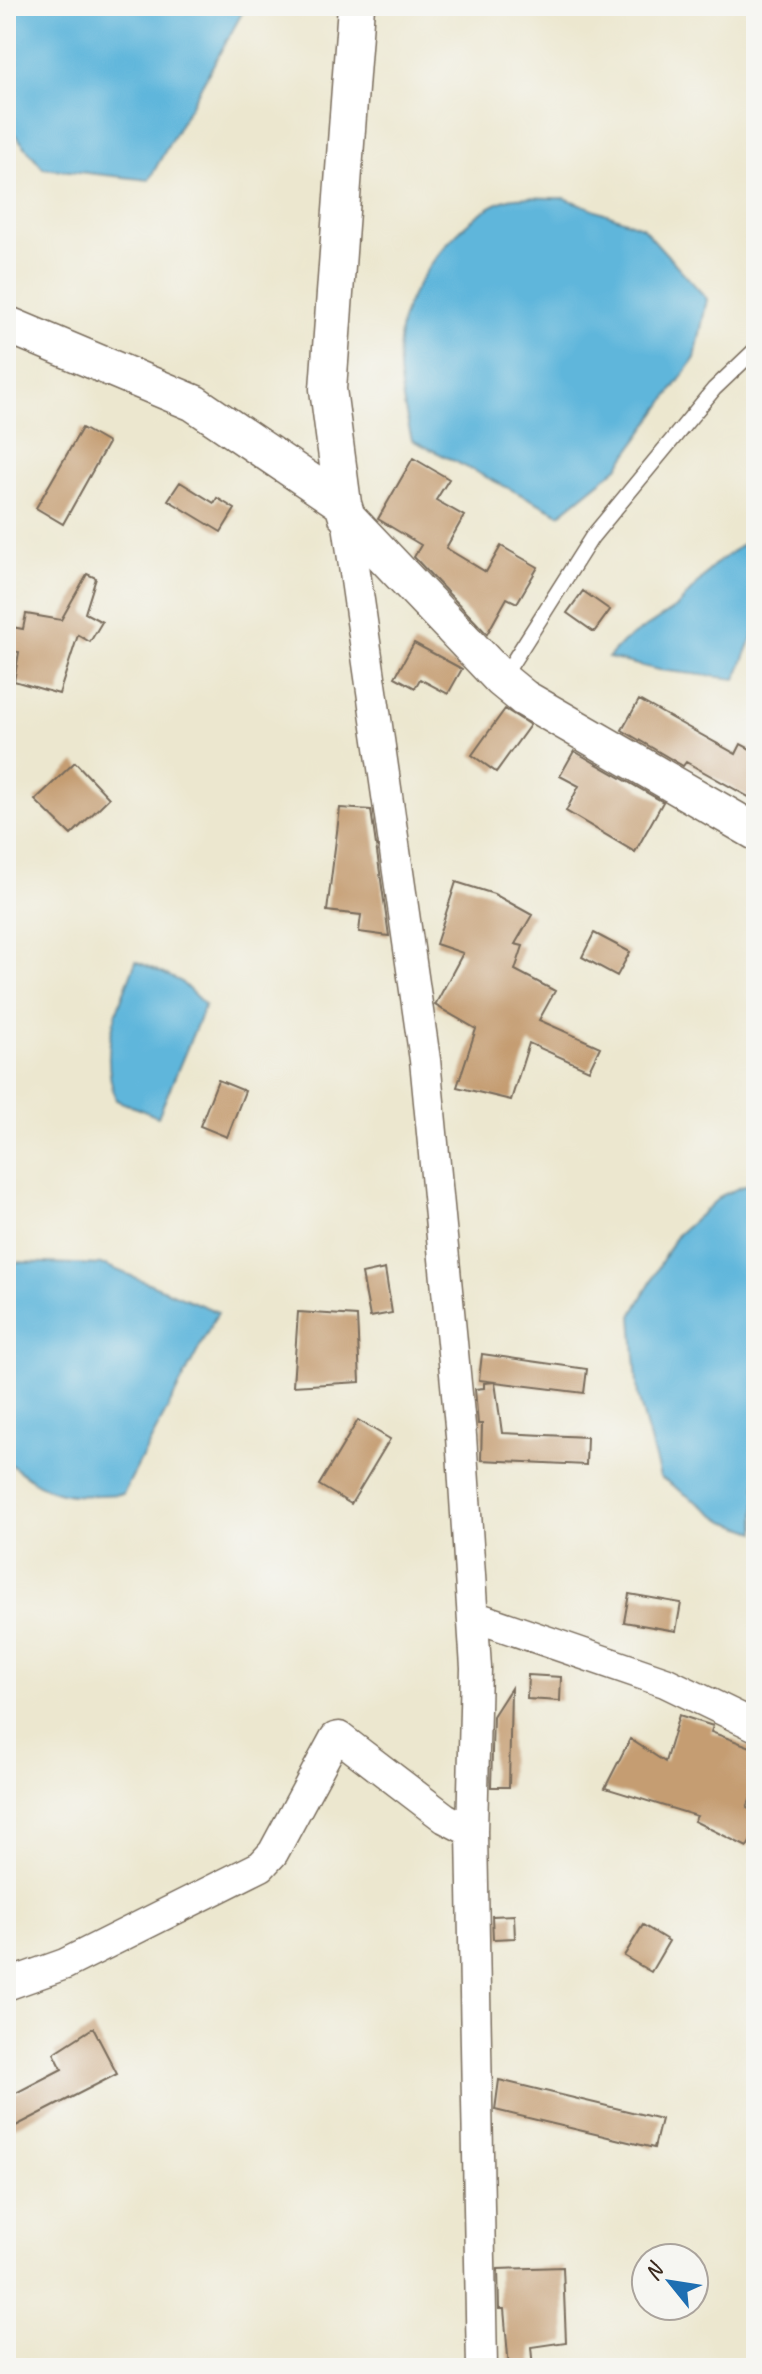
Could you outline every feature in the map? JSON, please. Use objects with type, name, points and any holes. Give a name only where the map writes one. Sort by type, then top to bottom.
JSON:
[{"type":"street","points":[[356,6],[328,389],[425,1060],[461,1436],[476,1668],[472,1832],[482,2368]]},
{"type":"street","points":[[6,324],[194,403],[345,510],[502,680],[524,698],[756,832]]},
{"type":"street","points":[[473,1616],[665,1682],[756,1726]]},
{"type":"street","points":[[6,1985],[65,1964],[261,1866],[273,1853],[335,1738],[339,1737],[445,1818],[472,1832]]},
{"type":"lane","points":[[502,680],[592,537],[714,389],[756,349]]},
{"type":"water","points":[[6,6],[246,6],[149,180],[43,168],[6,124]]},
{"type":"water","points":[[564,198],[642,227],[707,299],[695,358],[618,467],[560,514],[412,440],[398,359],[404,313],[413,293],[456,234],[492,206],[509,199]]},
{"type":"water","points":[[756,534],[756,628],[736,679],[659,670],[608,658],[623,642],[677,607],[713,566]]},
{"type":"water","points":[[136,961],[180,981],[205,1005],[158,1117],[116,1100],[111,1081],[109,1046],[112,1029]]},
{"type":"water","points":[[756,1181],[756,1532],[725,1521],[660,1477],[638,1396],[632,1316],[675,1237],[722,1195]]},
{"type":"water","points":[[14,1262],[105,1265],[218,1312],[123,1494],[60,1493],[36,1483],[6,1461],[6,1271]]},
{"type":"building","points":[[82,428],[108,443],[63,524],[36,508]]},
{"type":"building","points":[[413,458],[449,479],[436,500],[464,516],[446,548],[486,572],[501,546],[538,567],[517,603],[507,598],[487,634],[414,557],[421,545],[378,519]]},
{"type":"building","points":[[180,482],[214,503],[217,498],[235,509],[221,532],[168,500]]},
{"type":"building","points":[[87,574],[96,578],[85,613],[102,622],[90,642],[78,635],[59,694],[14,681],[19,652],[6,650],[6,626],[23,629],[26,614],[61,620]]},
{"type":"building","points":[[583,591],[610,610],[594,632],[567,613]]},
{"type":"building","points":[[414,643],[462,669],[448,694],[420,679],[415,688],[395,677]]},
{"type":"building","points":[[639,700],[736,754],[741,744],[756,752],[756,801],[686,762],[683,766],[622,730]]},
{"type":"building","points":[[505,709],[530,725],[496,772],[472,755]]},
{"type":"building","points":[[574,751],[663,802],[635,852],[566,811],[579,786],[560,776]]},
{"type":"building","points":[[75,762],[109,798],[71,835],[35,800]]},
{"type":"building","points":[[340,808],[371,810],[389,936],[359,932],[361,915],[327,911]]},
{"type":"building","points":[[456,882],[494,894],[532,915],[515,944],[523,946],[515,970],[555,991],[539,1020],[600,1047],[589,1070],[529,1043],[511,1100],[457,1087],[476,1029],[435,1005],[463,953],[436,944]]},
{"type":"building","points":[[594,933],[630,952],[617,976],[582,957]]},
{"type":"building","points":[[218,1080],[245,1091],[227,1137],[200,1126]]},
{"type":"building","points":[[385,1269],[392,1313],[370,1317],[362,1274]]},
{"type":"building","points":[[298,1312],[357,1316],[360,1382],[293,1386]]},
{"type":"building","points":[[482,1354],[587,1369],[584,1393],[479,1380]]},
{"type":"building","points":[[495,1382],[502,1433],[587,1437],[586,1465],[481,1460],[482,1424],[478,1424],[475,1389],[484,1388],[484,1383]]},
{"type":"building","points":[[358,1420],[390,1439],[351,1504],[319,1485]]},
{"type":"building","points":[[629,1594],[681,1603],[676,1631],[624,1622]]},
{"type":"building","points":[[528,1675],[561,1677],[560,1701],[527,1699]]},
{"type":"building","points":[[511,1688],[509,1787],[491,1787],[493,1716]]},
{"type":"building","points":[[679,1715],[713,1726],[711,1732],[756,1749],[756,1784],[747,1808],[756,1813],[756,1832],[747,1847],[694,1821],[697,1816],[605,1788],[630,1739],[665,1762]]},
{"type":"building","points":[[514,1915],[515,1938],[493,1939],[492,1916]]},
{"type":"building","points":[[643,1925],[669,1941],[651,1972],[624,1956]]},
{"type":"building","points":[[93,2028],[117,2074],[6,2131],[6,2098],[62,2069],[54,2053]]},
{"type":"building","points":[[499,2080],[661,2119],[654,2148],[495,2110]]},
{"type":"building","points":[[563,2267],[566,2342],[531,2347],[533,2368],[509,2368],[504,2309],[499,2309],[498,2269]]}]
